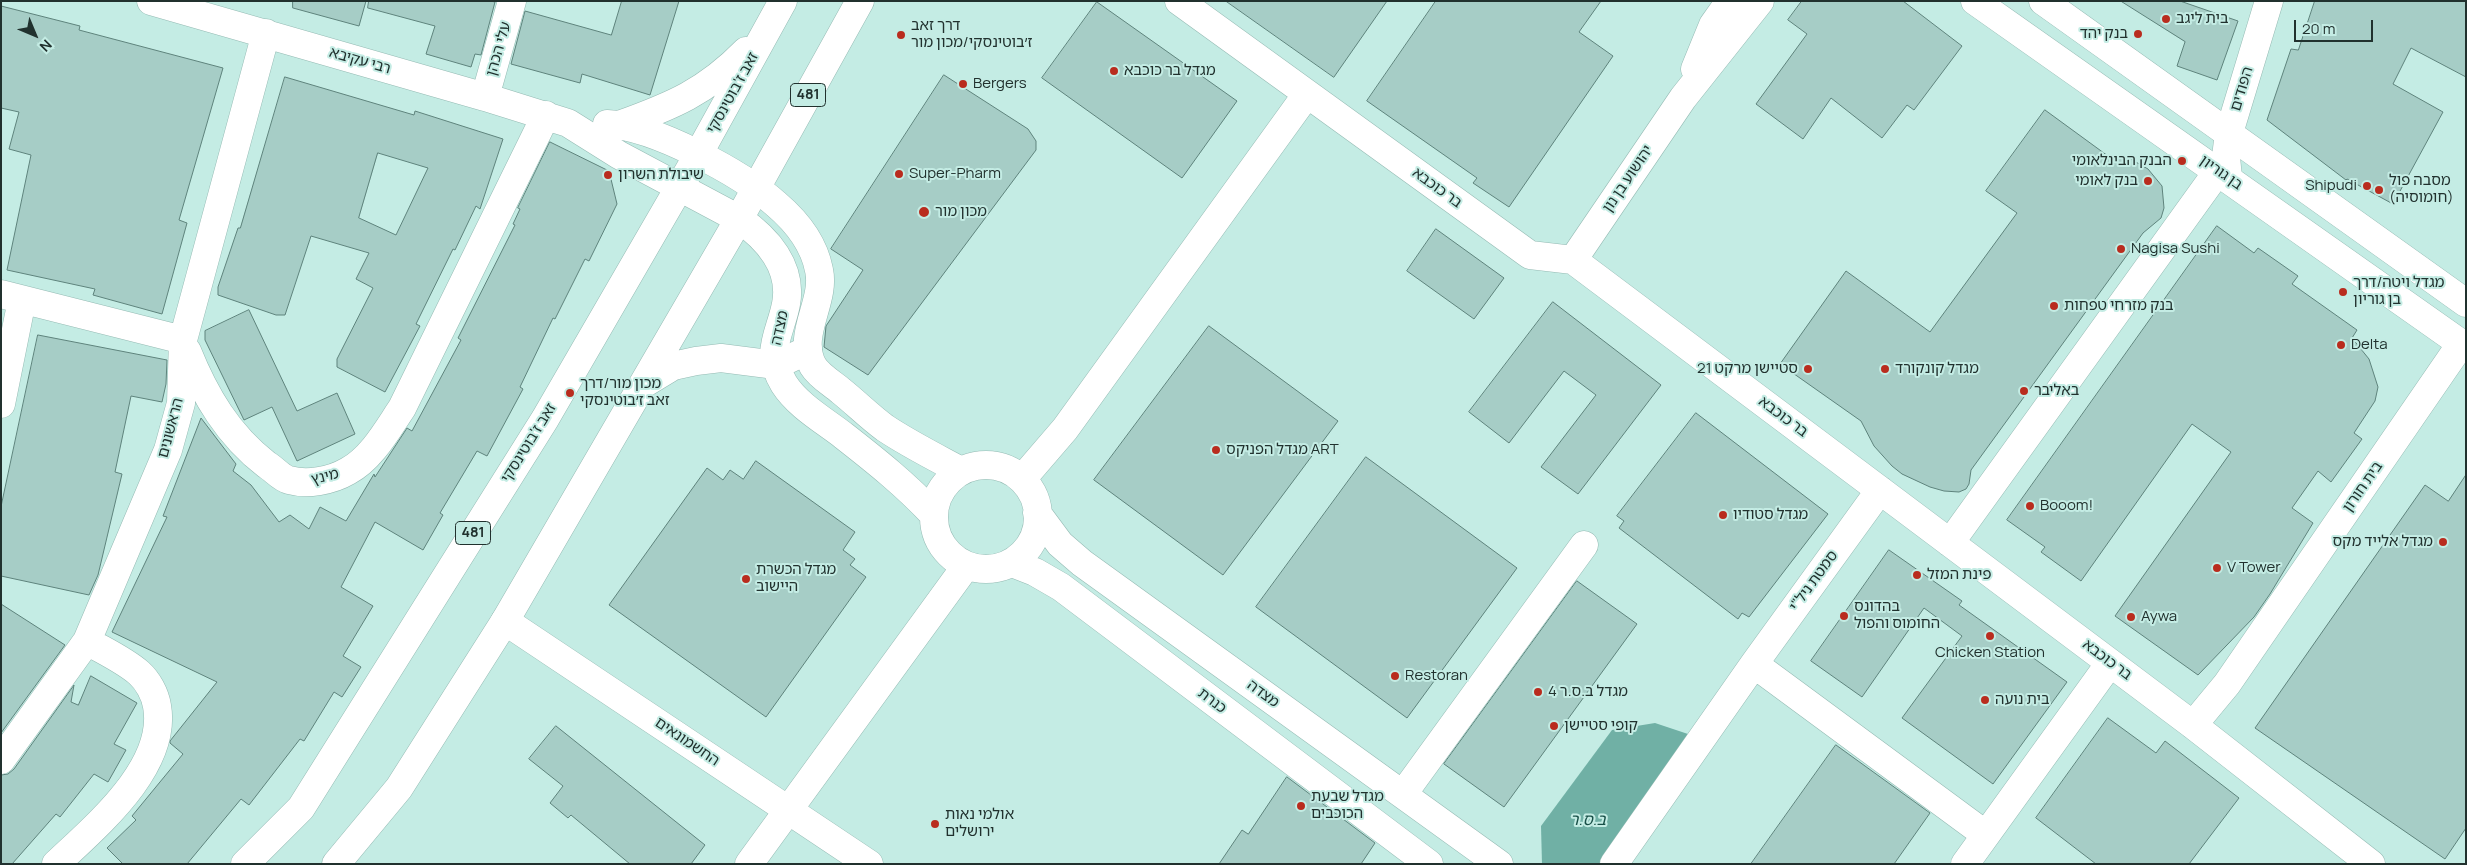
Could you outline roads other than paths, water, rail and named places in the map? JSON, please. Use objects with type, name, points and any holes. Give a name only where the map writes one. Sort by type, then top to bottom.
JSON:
[{"type":"street","name":"רבי עקיבא","points":[[151,1],[202,8],[266,33],[557,119],[619,125],[660,136],[757,188]]},
{"type":"street","name":"עלי הכהן","points":[[485,97],[512,1]]},
{"type":"street","name":"זאב ז'בוטינסקי","points":[[245,864],[301,808],[545,419],[698,155],[783,1]]},
{"type":"street","name":"481","points":[[336,864],[399,788],[505,621],[740,219],[860,1]]},
{"type":"street","name":"בר כוכבא","points":[[1179,1],[1530,255],[1573,260],[2110,662],[2371,864]]},
{"type":"street","name":"יהושוע בן נון","points":[[1683,98],[1713,25],[1730,1]]},
{"type":"street","name":"יהושוע בן נון","points":[[1573,260],[1683,98],[1760,1]]},
{"type":"street","name":"בן גוריון","points":[[1975,1],[2223,174],[2464,346]]},
{"type":"street","points":[[2043,1],[2466,303]]},
{"type":"street","name":"הפודים","points":[[2223,174],[2229,133],[2269,1]]},
{"type":"street","points":[[619,125],[663,110],[696,93],[726,71],[768,28]]},
{"type":"street","name":"הראשונים","points":[[1,760],[87,641],[168,450],[180,403],[183,340],[266,33]]},
{"type":"street","points":[[1022,479],[1064,429],[1307,94]]},
{"type":"street","name":"רבי עקיבא","points":[[557,119],[619,155],[680,186]]},
{"type":"street","name":"מינץ","points":[[183,340],[200,384],[220,418],[264,462],[287,480],[305,482],[330,479],[349,471],[376,446],[402,408],[557,119]]},
{"type":"street","points":[[1950,543],[2223,174]]},
{"type":"street","name":"מצדה","points":[[680,186],[740,219],[758,232],[780,261],[787,283],[786,304],[776,331],[776,365],[784,384],[797,399],[885,468],[933,514]]},
{"type":"street","name":"מצדה","points":[[757,188],[778,205],[798,226],[813,249],[820,271],[819,296],[810,328],[808,350]]},
{"type":"street","points":[[1,404],[12,297],[183,340]]},
{"type":"street","name":"בית חורון","points":[[2193,725],[2233,676],[2464,346]]},
{"type":"street","points":[[642,385],[673,366],[696,360],[721,358],[776,365],[808,350],[813,366],[819,373],[885,427],[961,472]]},
{"type":"street","points":[[976,466],[993,466],[1008,470],[1022,479],[1032,492],[1038,523],[1034,539],[1025,552],[1012,563],[997,569],[981,570],[966,566],[951,557],[941,545],[935,530],[933,514],[942,489],[961,472],[976,466]]},
{"type":"street","name":"סמטת ניל\"י","points":[[1614,864],[1751,668],[1880,490]]},
{"type":"street","name":"מצדה","points":[[1037,513],[1060,544],[1082,563],[1499,864]]},
{"type":"street","points":[[1403,794],[1584,545]]},
{"type":"street","name":"כנרת","points":[[1012,563],[1035,572],[1060,587],[1402,856],[1429,864]]},
{"type":"street","points":[[749,864],[966,566]]},
{"type":"street","name":"החשמונאים","points":[[505,621],[869,864]]},
{"type":"street","points":[[56,864],[106,816],[141,771],[155,745],[160,721],[155,695],[140,674],[87,641]]},
{"type":"street","points":[[1965,864],[2110,662]]},
{"type":"street","points":[[1751,668],[1986,834]]},
{"type":"street","points":[[1402,856],[1431,814]]},
{"type":"water","name":"ב.ס.ר","points":[[1655,723],[1691,735],[1601,864],[1542,864],[1541,826],[1612,730]]},
{"type":"place","name":"בית ליגב","points":[[2166,19]]},
{"type":"place","name":"בנק יהד","points":[[2138,34]]},
{"type":"place","name":"דרך זאב ז׳בוטינסקי/מכון מור","points":[[901,35]]},
{"type":"place","name":"מגדל בר כוכבא","points":[[1114,71]]},
{"type":"place","name":"Bergers","points":[[963,84]]},
{"type":"place","name":"הבנק הבינלאומי","points":[[2182,161]]},
{"type":"place","name":"Super-Pharm","points":[[899,174]]},
{"type":"place","name":"שיבולת השרון","points":[[608,175]]},
{"type":"place","name":"בנק לאומי","points":[[2148,181]]},
{"type":"place","name":"Shipudi","points":[[2367,186]]},
{"type":"place","name":"מסבה פול (חומוסיה)","points":[[2379,190]]},
{"type":"place","name":"מכון מור","points":[[924,212]]},
{"type":"place","name":"Nagisa Sushi","points":[[2121,249]]},
{"type":"place","name":"מגדל ויטה/דרך בן גוריון","points":[[2343,292]]},
{"type":"place","name":"בנק מזרחי טפחות","points":[[2054,306]]},
{"type":"place","name":"Delta","points":[[2341,345]]},
{"type":"place","name":"סטיישן מרקט 21","points":[[1808,369]]},
{"type":"place","name":"מגדל קונקורד","points":[[1885,369]]},
{"type":"place","name":"באליבר","points":[[2024,391]]},
{"type":"place","name":"מכון מור/דרך זאב ז׳בוטינסקי","points":[[570,393]]},
{"type":"place","name":"מגדל הפניקס ART","points":[[1216,450]]},
{"type":"place","name":"Booom!","points":[[2030,506]]},
{"type":"place","name":"מגדל סטודיו","points":[[1723,515]]},
{"type":"place","name":"מגדל אלייד מקס","points":[[2443,542]]},
{"type":"place","name":"V Tower","points":[[2217,568]]},
{"type":"place","name":"פינת המזל","points":[[1917,575]]},
{"type":"place","name":"מגדל הכשרת היישוב","points":[[746,579]]},
{"type":"place","name":"בהדונס החומוס והפול","points":[[1844,616]]},
{"type":"place","name":"Aywa","points":[[2131,617]]},
{"type":"place","name":"Chicken Station","points":[[1990,636]]},
{"type":"place","name":"Restoran","points":[[1395,676]]},
{"type":"place","name":"מגדל ב.ס.ר 4","points":[[1538,692]]},
{"type":"place","name":"בית נועה","points":[[1985,700]]},
{"type":"place","name":"קופי סטיישן","points":[[1554,726]]},
{"type":"place","name":"מגדל שבעת הכוכבים","points":[[1301,806]]},
{"type":"place","name":"אולמי נאות ירושלים","points":[[935,824]]}]
